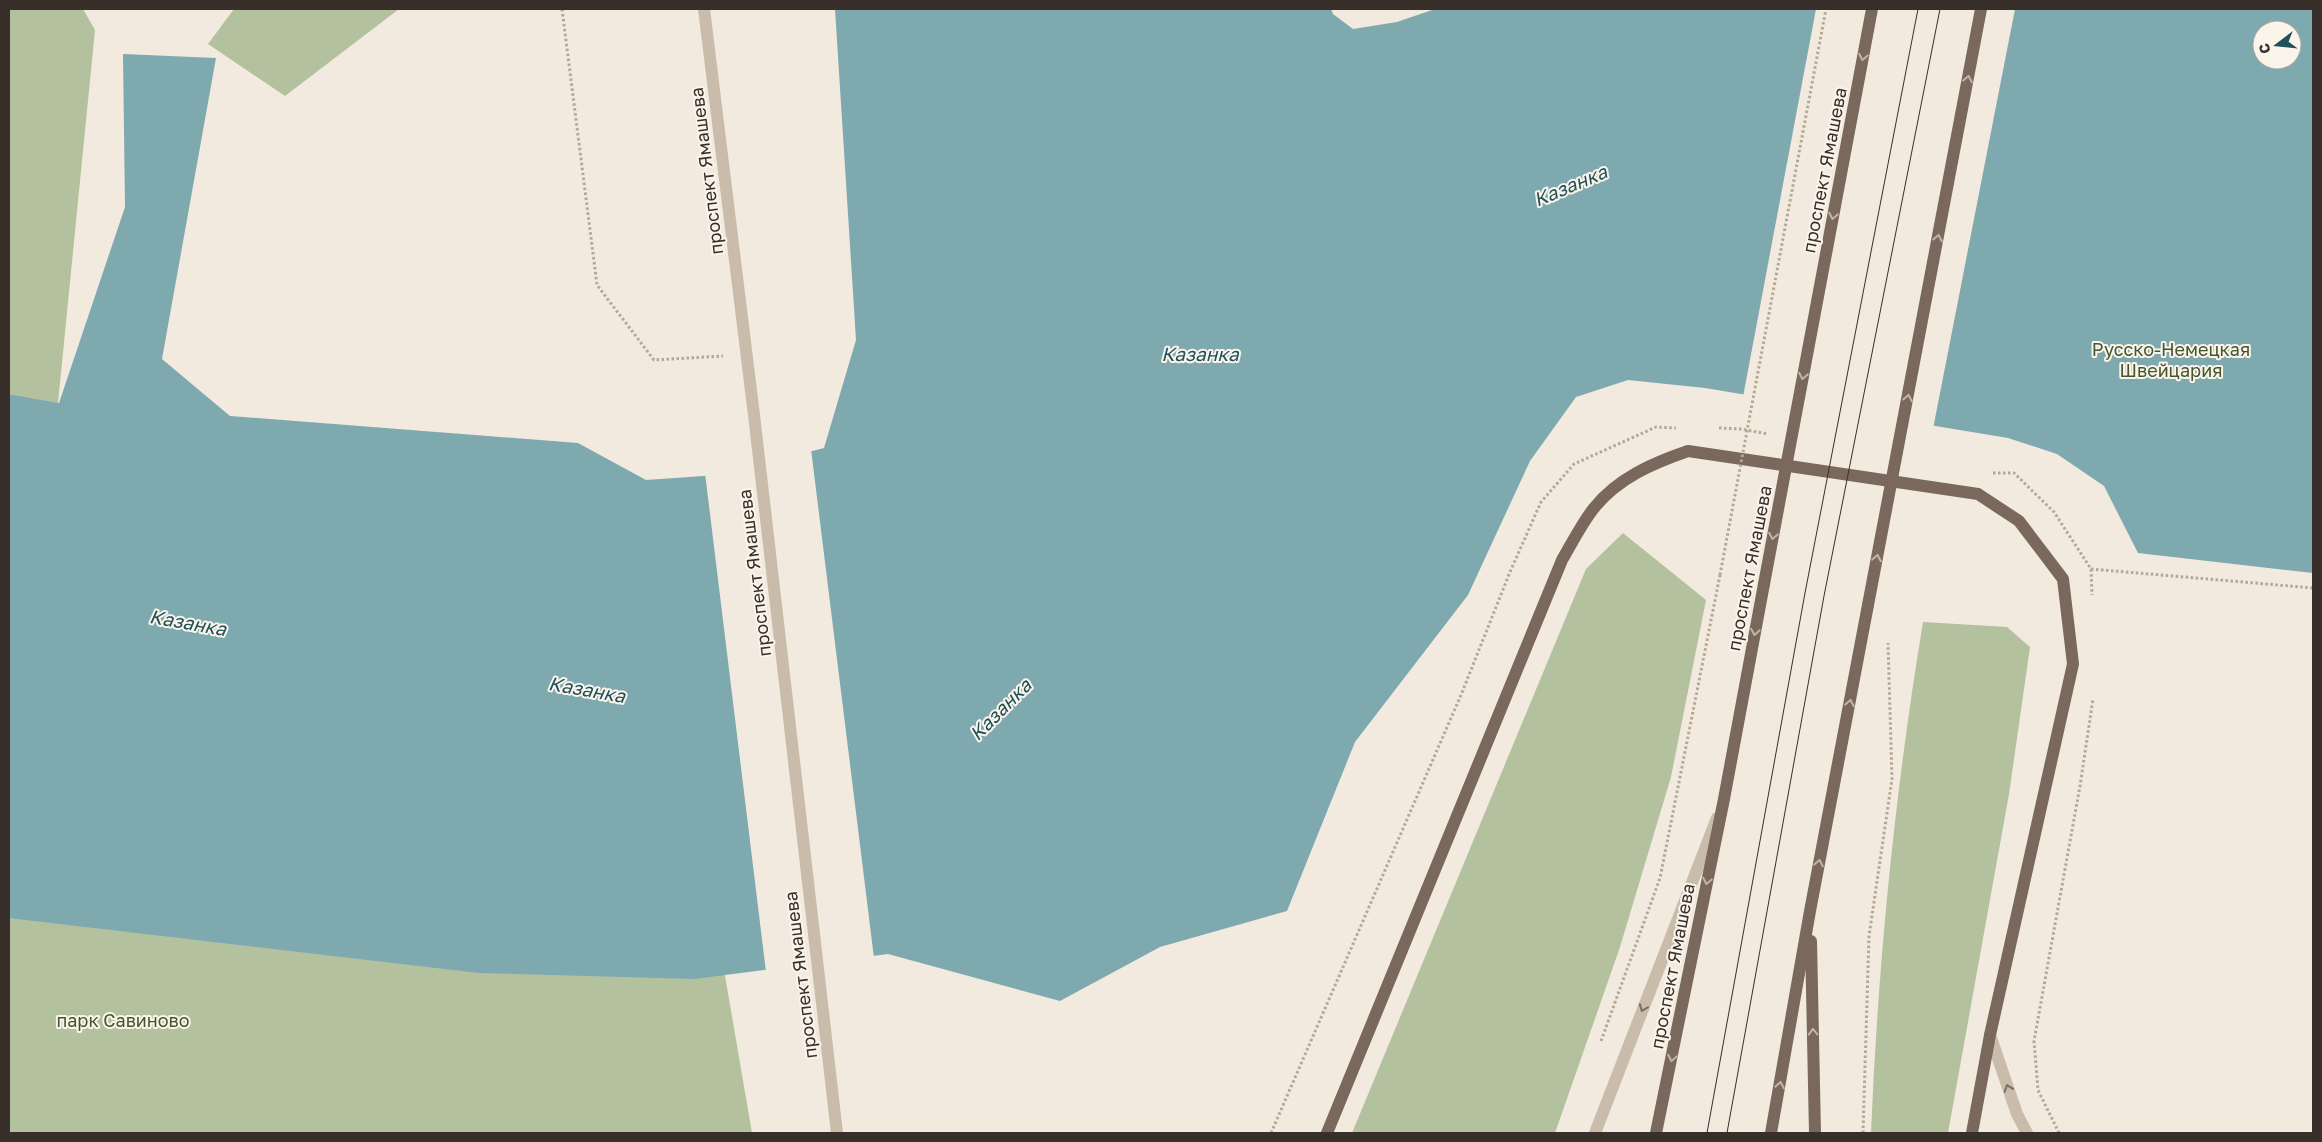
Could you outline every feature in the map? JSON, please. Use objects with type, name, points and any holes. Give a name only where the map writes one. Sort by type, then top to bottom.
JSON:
[{"type":"main road","name":"проспект Ямашева","points":[[1656,1133],[1724,799],[1872,9]]},
{"type":"main road","points":[[1771,1133],[1810,911],[1981,9]]},
{"type":"main road","points":[[1327,1133],[1562,560],[1594,507],[1629,476],[1688,450],[1978,494],[2019,521],[2062,579],[2073,664],[1990,1035],[1972,1133]]},
{"type":"main road","points":[[1810,911],[1815,1133]]},
{"type":"lane","name":"проспект Ямашева","points":[[704,9],[754,415],[837,1133]]},
{"type":"lane","points":[[1595,1133],[1724,799]]},
{"type":"lane","points":[[1990,1035],[2017,1114],[2027,1133]]},
{"type":"path","points":[[562,9],[597,285],[654,360],[746,355]]},
{"type":"path","points":[[1601,1042],[1660,878],[1720,575],[1826,9]]},
{"type":"path","points":[[2091,570],[2313,588]]},
{"type":"path","points":[[1863,1133],[1870,936],[1892,779],[1888,639]]},
{"type":"green space","points":[[9,9],[83,9],[95,30],[58,403],[9,394]]},
{"type":"green space","points":[[234,9],[399,9],[285,96],[208,44]]},
{"type":"green space","points":[[1623,533],[1706,600],[1671,777],[1620,947],[1555,1133],[1352,1133],[1586,569]]},
{"type":"green space","points":[[1923,622],[2007,627],[2030,647],[2009,794],[1948,1133],[1871,1133],[1878,1005],[1889,877],[1904,749]]},
{"type":"green space","name":"парк Савиново","points":[[9,879],[723,964],[752,1133],[9,1133]]},
{"type":"water","name":"Казанка","points":[[835,9],[1331,9],[1333,14],[1353,29],[1397,22],[1435,9],[2313,9],[2313,573],[2138,553],[2104,486],[2057,454],[2008,438],[1705,388],[1628,380],[1576,397],[1530,461],[1468,595],[1355,742],[1287,911],[1160,947],[1060,1001],[888,954],[694,979],[479,973],[9,918],[9,394],[59,403],[125,207],[123,54],[216,58],[162,359],[230,416],[578,443],[646,480],[718,475],[824,448],[856,340]]},
{"type":"pier","points":[[1816,9],[2015,9],[1933,429],[1743,397]]},
{"type":"pier","points":[[811,449],[874,958],[766,972],[705,473],[718,472]]},
{"type":"tram line","points":[[1707,1133],[1805,593],[1918,9]]},
{"type":"tram line","points":[[1727,1133],[1824,596],[1940,9]]},
{"type":"park label","name":"Русско-Немецкая Швейцария","points":[[2171,359]]}]
